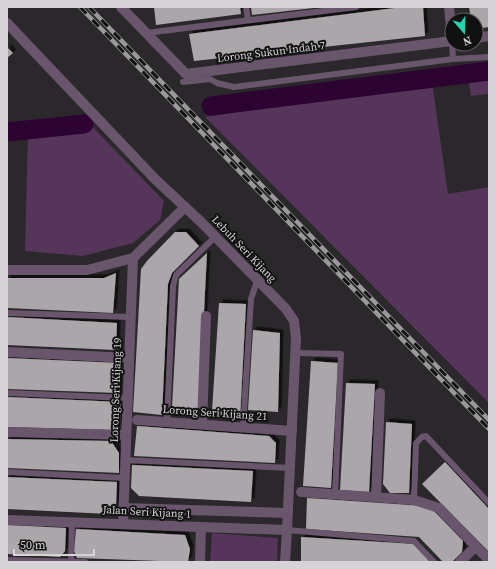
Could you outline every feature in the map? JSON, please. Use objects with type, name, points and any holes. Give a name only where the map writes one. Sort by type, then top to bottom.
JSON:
[{"type":"street","name":"Lorong Sukun Indah 7","points":[[121,7],[186,74],[444,42]]},
{"type":"street","name":"Lebuh Seri Kijang","points":[[7,23],[155,179],[286,309],[294,321],[296,353],[285,562]]},
{"type":"street","points":[[7,270],[87,270],[132,258],[184,207]]},
{"type":"street","name":"Lorong Seri Kijang 19","points":[[123,523],[132,258]]},
{"type":"street","points":[[202,424],[206,316]]},
{"type":"street","points":[[7,352],[129,358]]},
{"type":"street","points":[[376,498],[380,393]]},
{"type":"street","name":"Lorong Seri Kijang 21","points":[[137,420],[292,431]]},
{"type":"street","points":[[7,432],[126,435]]},
{"type":"street","points":[[301,492],[414,500],[439,508],[489,560]]},
{"type":"street","name":"Jalan Seri Kijang 1","points":[[123,508],[287,513]]},
{"type":"street","name":"Jalan Seri Kijang 1","points":[[7,520],[72,521],[287,530]]},
{"type":"street","points":[[200,562],[201,527]]},
{"type":"street","points":[[460,562],[476,546]]},
{"type":"lane","points":[[246,7],[248,19]]},
{"type":"lane","points":[[146,33],[248,19],[356,7]]},
{"type":"lane","points":[[453,52],[453,59]]},
{"type":"lane","points":[[183,82],[210,79],[217,83],[234,87],[453,59],[489,57]]},
{"type":"lane","points":[[167,421],[173,286],[176,275],[215,237]]},
{"type":"lane","points":[[243,427],[251,299],[257,281]]},
{"type":"lane","points":[[7,313],[130,317]]},
{"type":"lane","points":[[296,353],[341,354],[335,495]]},
{"type":"lane","points":[[7,393],[127,398]]},
{"type":"lane","points":[[414,500],[416,443],[426,436],[489,503]]},
{"type":"lane","points":[[125,460],[290,468]]},
{"type":"lane","points":[[7,472],[124,478]]},
{"type":"lane","points":[[71,561],[72,521]]},
{"type":"lane","points":[[287,530],[414,541],[434,562]]},
{"type":"lane","points":[[7,560],[85,562]]},
{"type":"shaded area","points":[[489,75],[489,94],[471,96],[468,77]]},
{"type":"shaded area","points":[[432,82],[448,194],[489,187],[489,403],[205,117]]},
{"type":"shaded area","points":[[89,123],[164,201],[160,220],[133,243],[83,256],[25,251],[28,131]]},
{"type":"shaded area","points":[[212,533],[278,538],[277,562],[210,562]]},
{"type":"building","points":[[154,7],[240,7],[241,14],[156,25]]},
{"type":"building","points":[[251,7],[313,7],[314,8],[252,15]]},
{"type":"building","points":[[403,7],[423,7],[425,36],[194,61],[189,34]]},
{"type":"building","points":[[469,7],[489,7],[489,27],[484,28],[484,12],[470,12]]},
{"type":"building","points":[[7,47],[13,53],[7,58]]},
{"type":"building","points":[[175,232],[186,232],[199,246],[172,273],[168,284],[162,415],[133,412],[141,269]]},
{"type":"building","points":[[207,253],[199,409],[172,407],[179,279]]},
{"type":"building","points":[[116,273],[113,313],[7,308],[7,278],[104,278]]},
{"type":"building","points":[[219,303],[246,304],[240,419],[218,416],[212,411]]},
{"type":"building","points":[[7,317],[117,323],[116,350],[7,345]]},
{"type":"building","points":[[253,330],[280,333],[278,412],[248,410]]},
{"type":"building","points":[[7,358],[119,363],[118,393],[7,389]]},
{"type":"building","points":[[311,361],[338,363],[331,488],[303,486]]},
{"type":"building","points":[[346,383],[375,384],[369,492],[340,490]]},
{"type":"building","points":[[7,397],[121,402],[120,422],[113,430],[7,427]]},
{"type":"building","points":[[386,422],[412,424],[409,493],[390,493],[383,484]]},
{"type":"building","points":[[137,426],[269,436],[276,443],[275,463],[134,456]]},
{"type":"building","points":[[7,439],[111,441],[119,453],[119,473],[7,468]]},
{"type":"building","points":[[445,462],[489,509],[489,552],[422,484]]},
{"type":"building","points":[[132,465],[253,471],[251,502],[139,496],[131,488]]},
{"type":"building","points":[[7,477],[117,482],[116,505],[109,514],[7,509]]},
{"type":"building","points":[[307,498],[424,506],[435,512],[463,541],[462,552],[452,562],[443,562],[419,537],[306,529]]},
{"type":"building","points":[[7,525],[66,528],[65,551],[60,557],[7,554]]},
{"type":"building","points":[[76,529],[185,535],[190,549],[188,562],[77,558],[74,551]]},
{"type":"building","points":[[301,537],[414,544],[430,562],[301,562]]},
{"type":"waterway","points":[[211,106],[489,71]]},
{"type":"waterway","points":[[7,132],[84,124]]},
{"type":"railway","points":[[80,7],[489,429]]},
{"type":"railway","points":[[89,7],[489,420]]}]
